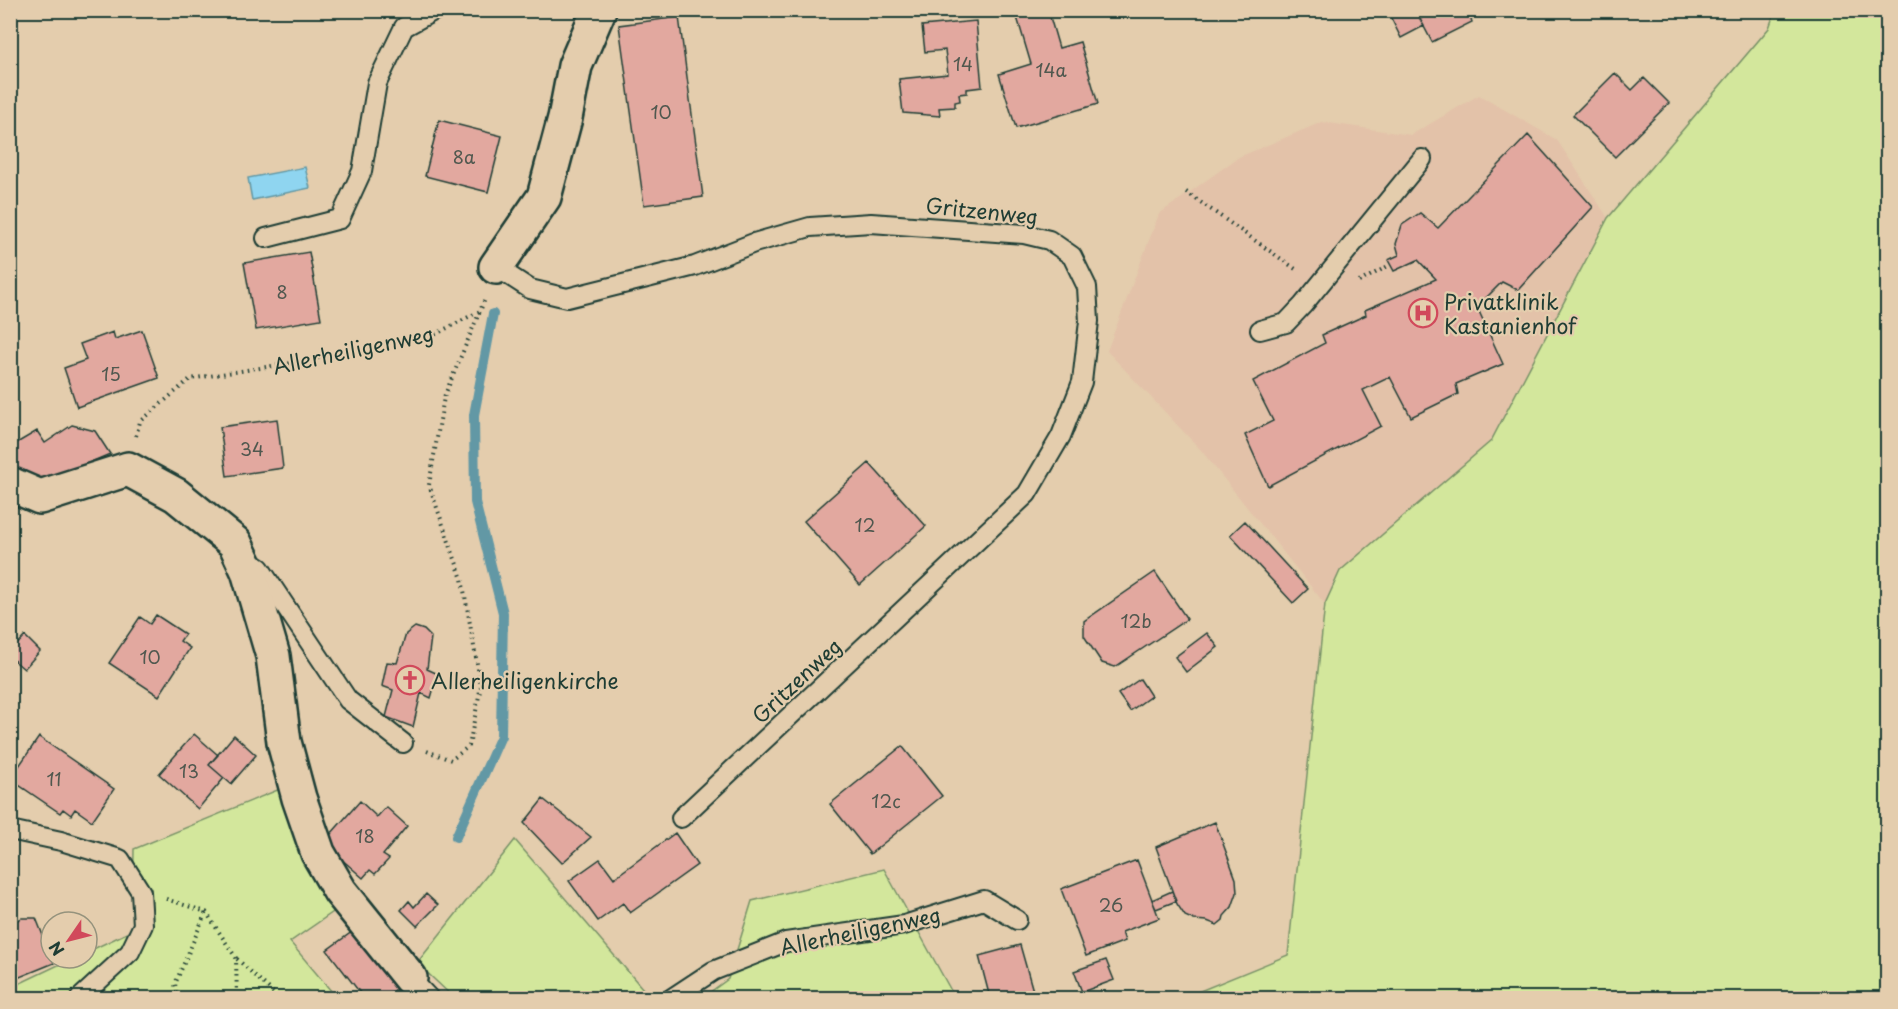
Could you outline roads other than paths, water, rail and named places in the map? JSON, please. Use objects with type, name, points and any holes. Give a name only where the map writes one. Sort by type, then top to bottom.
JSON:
[{"type":"street","points":[[496,267],[544,197],[565,118],[575,66],[599,10]]},
{"type":"street","points":[[10,484],[40,497],[128,470],[176,495],[235,543],[248,571],[273,656],[284,742],[298,798],[318,853],[340,891],[420,988]]},
{"type":"lane","points":[[266,238],[340,219],[362,171],[377,83],[404,27],[435,10]]},
{"type":"lane","points":[[1260,330],[1286,323],[1422,159]]},
{"type":"lane","name":"Gritzenweg","points":[[496,267],[530,289],[567,298],[695,266],[754,243],[810,227],[871,223],[1024,234],[1049,240],[1072,256],[1086,287],[1089,321],[1082,381],[1061,436],[1027,494],[681,818]]},
{"type":"lane","points":[[241,555],[260,568],[348,700],[403,742]]},
{"type":"lane","points":[[10,830],[61,841],[120,860],[141,892],[142,925],[130,952],[80,999]]},
{"type":"lane","name":"Allerheiligenweg","points":[[672,999],[713,971],[786,942],[904,925],[984,900],[1017,920]]},
{"type":"water","points":[[305,167],[310,188],[252,200],[248,178]]},
{"type":"waterway","points":[[456,837],[501,736],[503,613],[475,502],[474,415],[493,314]]},
{"type":"place","name":"Privatklinik Kastanienhof","points":[[1423,313]]},
{"type":"place","name":"Allerheiligenkirche","points":[[410,680]]}]
